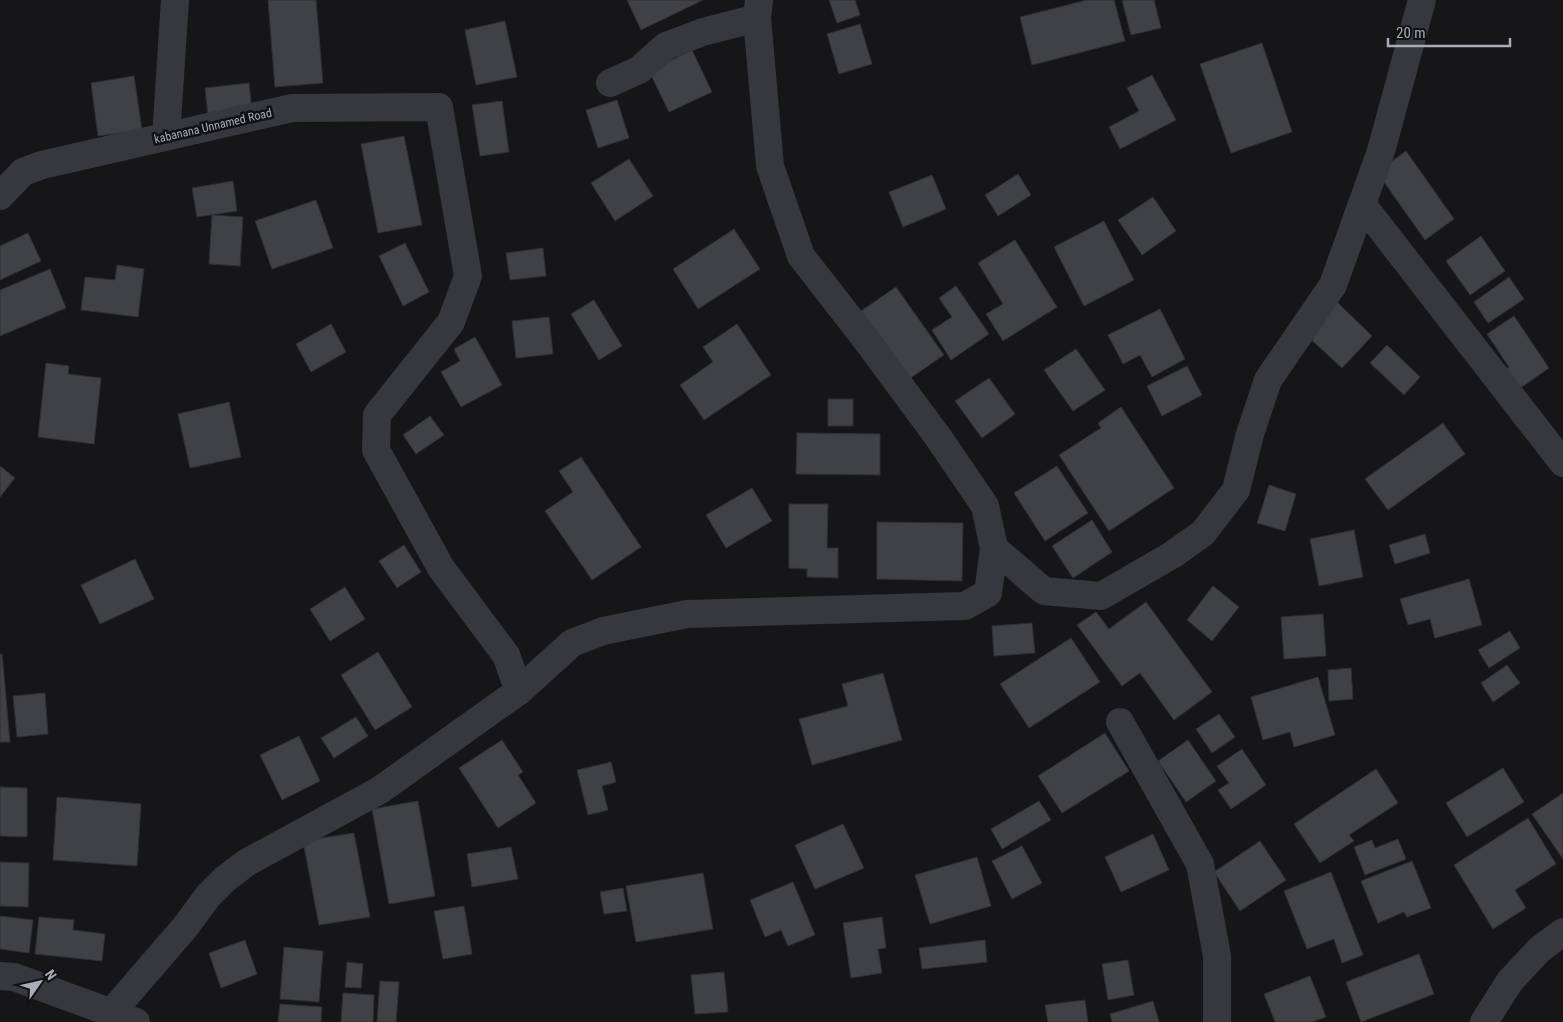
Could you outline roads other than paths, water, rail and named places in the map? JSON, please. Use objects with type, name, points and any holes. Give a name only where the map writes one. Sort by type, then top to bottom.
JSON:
[{"type":"street","points":[[166,137],[175,0]]},
{"type":"street","points":[[994,548],[1044,591],[1101,596],[1172,555],[1203,534],[1236,490],[1250,434],[1268,380],[1333,285],[1381,151],[1422,0]]},
{"type":"street","points":[[111,1013],[186,926],[208,896],[225,879],[246,863],[380,790],[519,691],[572,643],[603,631],[687,614],[965,606],[988,593],[994,548],[986,506],[927,422],[801,256],[770,166],[758,9],[666,46],[639,70],[610,83]]},
{"type":"street","name":"kabanana Unnamed Road","points":[[0,196],[23,172],[42,165],[292,108],[439,107],[468,276],[451,322],[377,416],[376,450],[440,568],[506,655],[519,691]]},
{"type":"street","points":[[1362,204],[1563,463]]},
{"type":"street","points":[[1120,722],[1200,864],[1217,956],[1217,1022]]},
{"type":"street","points":[[1484,1022],[1510,980],[1540,949],[1563,932]]},
{"type":"street","points":[[0,976],[14,977],[136,1022]]}]
